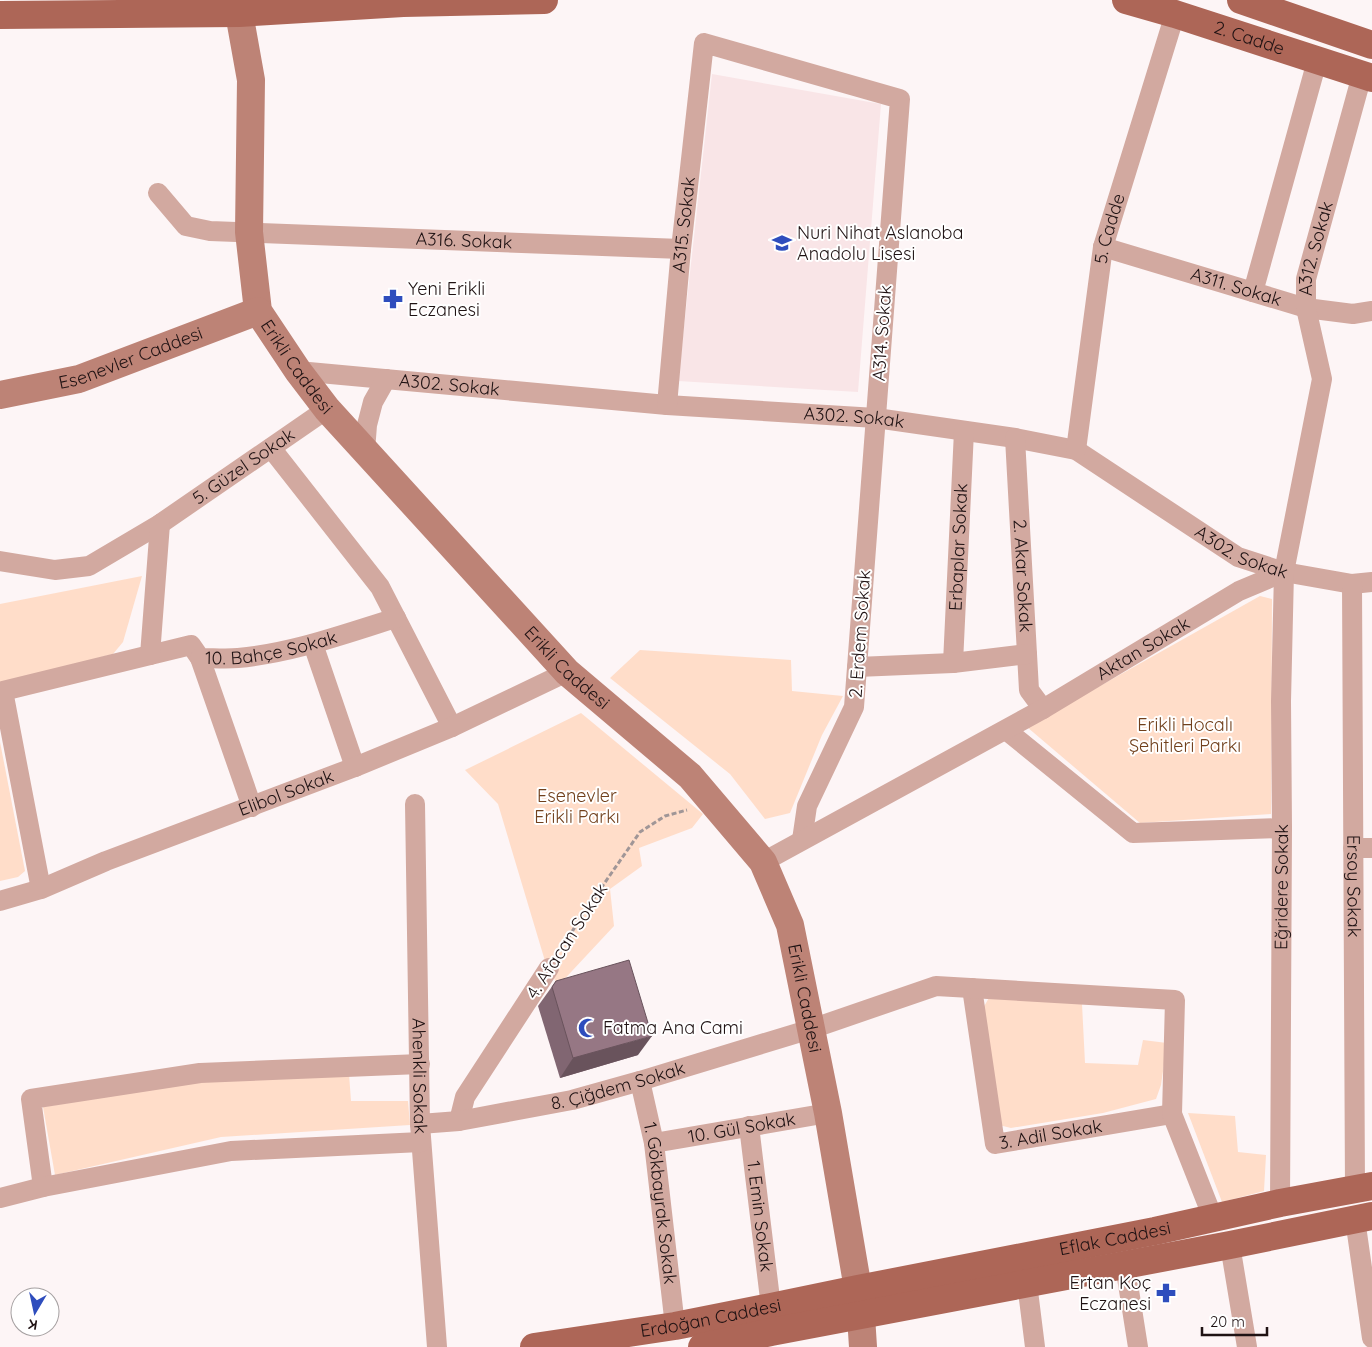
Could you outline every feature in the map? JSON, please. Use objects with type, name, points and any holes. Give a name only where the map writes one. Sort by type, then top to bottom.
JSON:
[{"type":"main road","points":[[0,15],[234,6],[544,0]]},
{"type":"main road","name":"2. Cadde","points":[[1126,0],[1175,14],[1367,77]]},
{"type":"main road","name":"2. Cadde","points":[[1242,0],[1372,45]]},
{"type":"main road","name":"Erikli Caddesi","points":[[234,6],[252,80],[249,232],[258,311],[298,371],[327,409],[567,672],[690,776],[763,862],[790,925],[828,1113],[858,1289],[863,1347]]},
{"type":"main road","name":"Esenevler Caddesi","points":[[0,395],[79,379],[258,311]]},
{"type":"main road","name":"Eflak Caddesi","points":[[858,1289],[1154,1231],[1280,1203],[1363,1188]]},
{"type":"main road","name":"Eflak Caddesi","points":[[861,1316],[1364,1218]]},
{"type":"main road","name":"Erdoğan Caddesi","points":[[534,1347],[675,1326],[772,1329],[858,1289]]},
{"type":"main road","name":"Erdoğan Caddesi","points":[[702,1347],[772,1329],[861,1316]]},
{"type":"street","name":"5. Cadde","points":[[1076,450],[1103,247],[1175,14]]},
{"type":"street","name":"A314. Sokak","points":[[704,43],[900,98],[876,418]]},
{"type":"street","name":"A315. Sokak","points":[[667,405],[681,248],[704,43]]},
{"type":"street","points":[[1253,292],[1317,61]]},
{"type":"street","name":"A312. Sokak","points":[[1284,572],[1322,379],[1306,308],[1306,279],[1367,77]]},
{"type":"street","name":"A316. Sokak","points":[[158,193],[186,226],[210,231],[681,248]]},
{"type":"street","name":"A311. Sokak","points":[[1103,247],[1306,308],[1352,314],[1372,311]]},
{"type":"street","name":"A302. Sokak","points":[[298,371],[667,405],[876,418],[1015,438],[1076,450],[1238,557],[1284,572],[1352,584],[1372,582]]},
{"type":"street","points":[[366,451],[367,425],[373,402],[386,379]]},
{"type":"street","name":"5. Güzel Sokak","points":[[0,561],[55,570],[89,566],[160,524],[327,409]]},
{"type":"street","name":"2. Erdem Sokak","points":[[802,840],[806,806],[854,707],[876,418]]},
{"type":"street","name":"Erbaplar Sokak","points":[[953,663],[964,430]]},
{"type":"street","name":"2. Akar Sokak","points":[[1015,438],[1029,690],[1043,709]]},
{"type":"street","points":[[271,448],[380,587],[452,727]]},
{"type":"street","points":[[41,889],[3,691],[150,656],[160,524]]},
{"type":"street","name":"Aktan Sokak","points":[[763,862],[1043,709],[1239,591],[1284,572]]},
{"type":"street","name":"Eğridere Sokak","points":[[1280,1203],[1284,572]]},
{"type":"street","name":"Ersoy Sokak","points":[[1352,584],[1362,848],[1363,1188]]},
{"type":"street","name":"10. Bahçe Sokak","points":[[150,656],[191,645],[200,658],[238,658],[313,644],[396,618]]},
{"type":"street","points":[[313,644],[355,767]]},
{"type":"street","points":[[857,667],[953,663],[1027,654]]},
{"type":"street","points":[[200,658],[252,807]]},
{"type":"street","name":"Elibol Sokak","points":[[0,901],[41,889],[106,861],[355,767],[452,727],[567,672]]},
{"type":"street","points":[[1006,730],[1133,833],[1282,828]]},
{"type":"street","name":"Ahenkli Sokak","points":[[415,804],[421,1133],[437,1347]]},
{"type":"street","name":"4. Afacan Sokak","points":[[459,1121],[465,1097],[549,968]]},
{"type":"street","points":[[811,1029],[936,986],[1175,1000],[1172,1114],[1213,1218]]},
{"type":"street","name":"3. Adil Sokak","points":[[972,988],[995,1144],[1172,1114]]},
{"type":"street","name":"8. Çiğdem Sokak","points":[[0,1198],[43,1187],[231,1151],[421,1133],[459,1121],[572,1100],[811,1029]]},
{"type":"street","points":[[43,1187],[31,1099],[200,1073],[420,1064]]},
{"type":"street","name":"1. Gökbayrak Sokak","points":[[640,1081],[654,1143],[675,1326]]},
{"type":"street","name":"10. Gül Sokak","points":[[654,1143],[828,1113]]},
{"type":"street","name":"1. Emin Sokak","points":[[749,1126],[772,1329]]},
{"type":"street","points":[[1364,1218],[1372,1338]]},
{"type":"street","points":[[1230,1245],[1247,1347]]},
{"type":"street","points":[[1125,1265],[1138,1347]]},
{"type":"street","points":[[1027,1283],[1035,1347]]},
{"type":"path","name":"4. Afacan Sokak","points":[[549,968],[583,914],[640,832],[665,816],[714,805]]},
{"type":"shaded area","name":"Nuri Nihat Aslanoba Anadolu Lisesi","points":[[712,74],[881,104],[858,392],[678,381]]},
{"type":"green space","points":[[142,576],[123,642],[113,654],[0,684],[0,604]]},
{"type":"green space","name":"Erikli Hocalı Şehitleri Parkı","points":[[1260,596],[1272,599],[1271,814],[1140,823],[1027,727]]},
{"type":"green space","points":[[640,650],[791,660],[792,691],[843,696],[822,735],[790,813],[765,819],[730,774],[610,678]]},
{"type":"green space","name":"Esenevler Erikli Parkı","points":[[581,713],[703,814],[692,828],[639,848],[642,866],[610,889],[614,926],[558,986],[545,961],[498,804],[465,770]]},
{"type":"green space","points":[[0,742],[25,871],[18,877],[0,881]]},
{"type":"green space","points":[[990,996],[1082,1004],[1085,1063],[1138,1065],[1143,1040],[1167,1043],[1161,1085],[1156,1099],[1103,1113],[1011,1128],[999,1125],[982,1010]]},
{"type":"green space","points":[[349,1074],[351,1101],[408,1101],[410,1125],[221,1137],[55,1175],[43,1107],[204,1081]]},
{"type":"green space","points":[[1188,1113],[1235,1116],[1238,1152],[1266,1155],[1264,1191],[1222,1202]]},
{"type":"building","name":"Fatma Ana Cami","points":[[629,960],[652,1036],[573,1058],[552,987],[556,981]]},
{"type":"place","name":"Nuri Nihat Aslanoba Anadolu Lisesi","points":[[782,243]]},
{"type":"place","name":"Yeni Erikli Eczanesi","points":[[393,299]]},
{"type":"place","name":"Fatma Ana Cami","points":[[588,1028]]},
{"type":"place","name":"Ertan Koç Eczanesi","points":[[1166,1293]]}]
